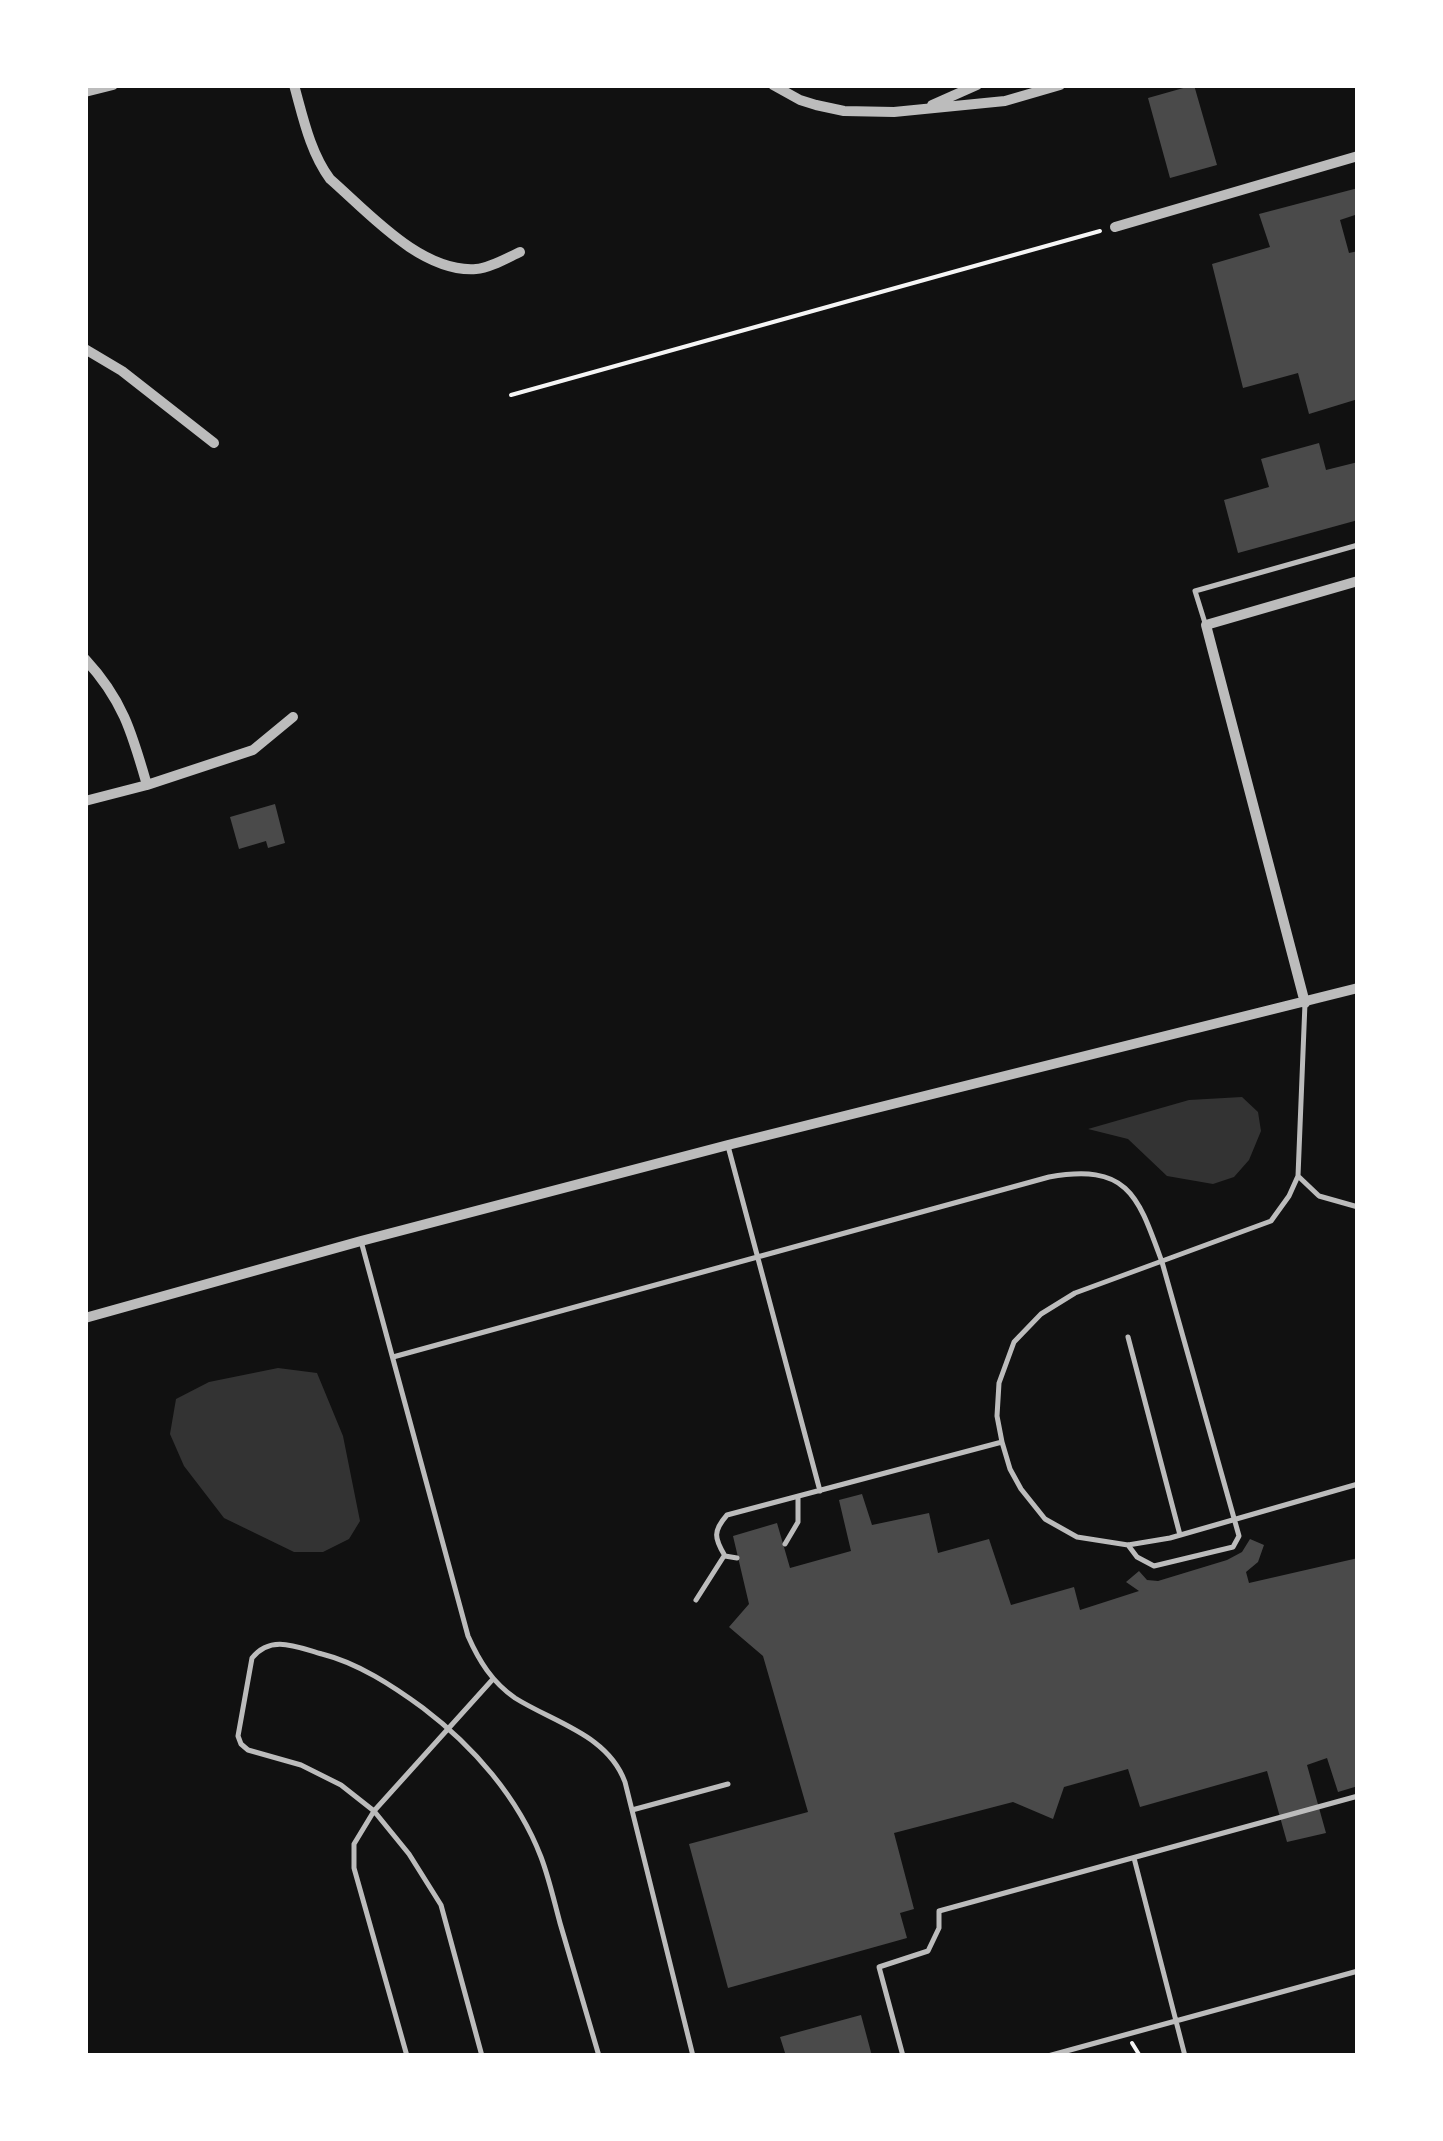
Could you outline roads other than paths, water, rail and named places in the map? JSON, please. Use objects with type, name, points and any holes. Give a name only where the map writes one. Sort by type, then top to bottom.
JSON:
[{"type":"street","points":[[85,92],[113,85]]},
{"type":"street","points":[[294,85],[320,166],[414,251],[452,268],[479,270],[520,252]]},
{"type":"street","points":[[773,85],[800,100],[844,111],[894,112],[1005,101],[1060,85]]},
{"type":"street","points":[[922,109],[973,86]]},
{"type":"street","points":[[1115,226],[1358,156]]},
{"type":"street","points":[[85,349],[122,372],[214,443]]},
{"type":"street","points":[[1305,1003],[1206,624],[1358,581]]},
{"type":"street","points":[[85,659],[118,702],[131,728],[148,785]]},
{"type":"street","points":[[85,802],[253,750],[293,716]]},
{"type":"street","points":[[85,1318],[728,1145],[1358,988]]},
{"type":"lane","points":[[1206,624],[1196,591],[1358,545]]},
{"type":"lane","points":[[1305,1003],[1298,1176],[1271,1221],[1075,1293],[1041,1314],[1014,1342],[998,1383],[997,1416],[1010,1469],[1021,1489],[1044,1520],[1077,1537],[1128,1545],[1180,1535],[1358,1484]]},
{"type":"lane","points":[[728,1145],[820,1491]]},
{"type":"lane","points":[[393,1357],[1050,1177],[1097,1174],[1119,1183],[1136,1197],[1162,1262],[1239,1536],[1234,1547],[1154,1566],[1136,1557],[1128,1545]]},
{"type":"lane","points":[[1298,1176],[1319,1196],[1358,1207]]},
{"type":"lane","points":[[362,1241],[468,1636],[478,1660],[493,1679],[513,1696],[588,1738],[619,1766],[693,2056]]},
{"type":"lane","points":[[1128,1337],[1180,1535]]},
{"type":"lane","points":[[738,1558],[725,1556],[716,1542],[717,1526],[727,1515],[1002,1442]]},
{"type":"lane","points":[[785,1544],[798,1522],[798,1497]]},
{"type":"lane","points":[[696,1600],[725,1556]]},
{"type":"lane","points":[[482,2056],[440,1905],[409,1854],[374,1811],[341,1786],[241,1744],[238,1736],[252,1658],[259,1648],[282,1643],[337,1658],[396,1689],[449,1728],[482,1761],[515,1806],[541,1856],[598,2056]]},
{"type":"lane","points":[[407,2056],[354,1868],[354,1844],[374,1811],[493,1679]]},
{"type":"lane","points":[[632,1810],[728,1784]]},
{"type":"lane","points":[[903,2056],[879,1967],[928,1951],[938,1928],[939,1911],[1358,1796]]},
{"type":"lane","points":[[1134,1858],[1185,2056]]},
{"type":"lane","points":[[1048,2056],[1358,1971]]}]
